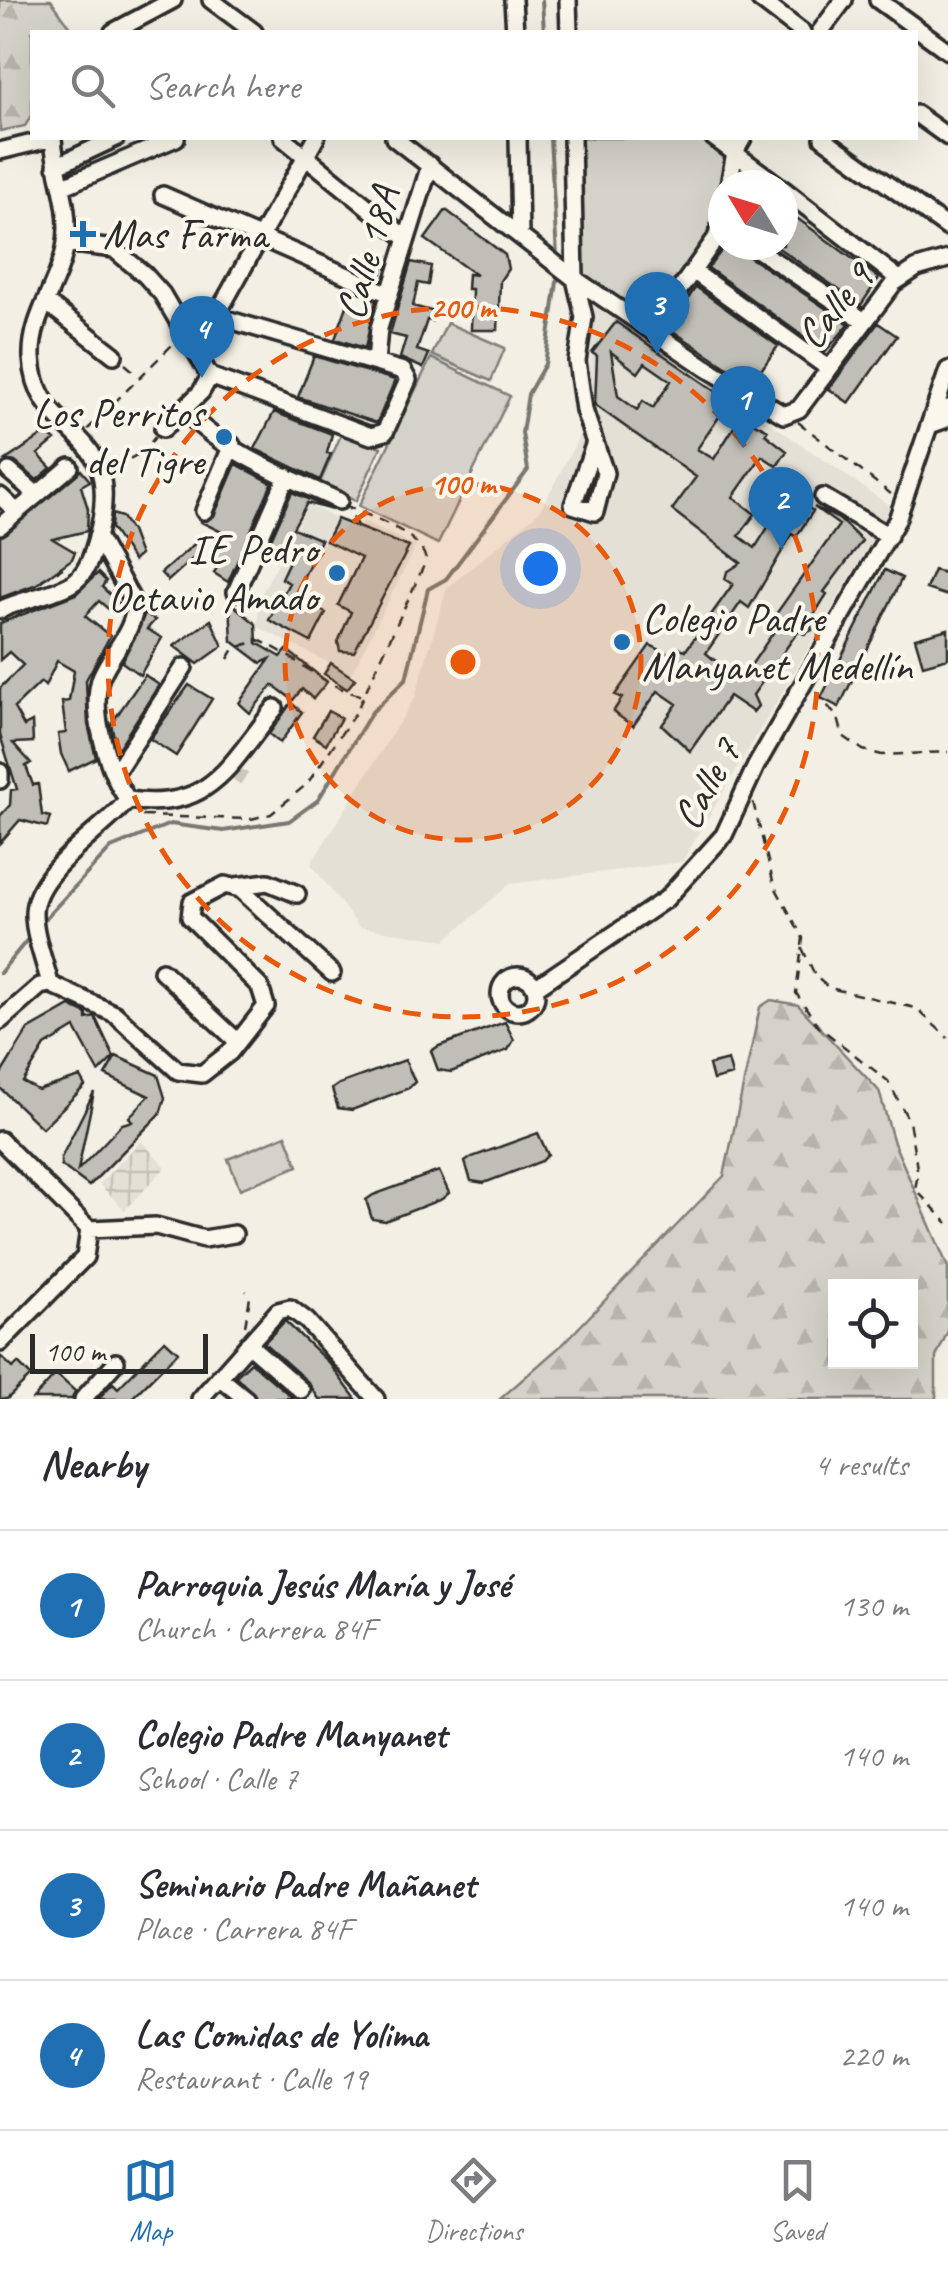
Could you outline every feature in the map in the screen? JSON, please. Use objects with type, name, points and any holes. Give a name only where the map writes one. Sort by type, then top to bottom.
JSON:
[{"type":"street","points":[[117,30],[174,0]]},
{"type":"street","points":[[211,0],[251,30]]},
{"type":"street","points":[[514,0],[514,30]]},
{"type":"street","points":[[568,0],[569,30]]},
{"type":"street","points":[[760,0],[799,30]]},
{"type":"street","points":[[822,30],[844,0]]},
{"type":"street","points":[[878,0],[948,51]]},
{"type":"street","points":[[918,115],[948,137]]},
{"type":"street","points":[[0,151],[45,140]]},
{"type":"street","points":[[0,610],[70,584],[86,568],[106,492],[104,473],[80,439],[55,415],[36,380],[32,346],[66,243],[64,186],[56,166],[53,140]]},
{"type":"street","points":[[56,166],[112,140]]},
{"type":"street","points":[[64,186],[171,140]]},
{"type":"street","points":[[285,140],[407,238]]},
{"type":"street","points":[[197,350],[314,140]]},
{"type":"street","points":[[397,140],[575,278],[779,414],[790,415]]},
{"type":"street","points":[[518,140],[520,236]]},
{"type":"street","points":[[572,140],[575,278],[584,317],[578,370],[594,444]]},
{"type":"street","points":[[825,140],[948,228]]},
{"type":"street","points":[[733,170],[739,145]]},
{"type":"street","points":[[739,145],[763,170]]},
{"type":"street","name":"Calle 18A","points":[[210,376],[371,436],[386,432],[408,380],[400,370],[376,362],[390,294],[430,164]]},
{"type":"street","points":[[163,195],[390,294]]},
{"type":"street","points":[[798,201],[899,279]]},
{"type":"street","points":[[66,243],[103,245],[124,256],[162,294],[197,350],[210,376],[201,392],[163,429]]},
{"type":"street","points":[[651,330],[708,248]]},
{"type":"street","name":"Calle 9","points":[[790,415],[899,279],[948,258]]},
{"type":"street","points":[[773,260],[863,320]]},
{"type":"street","points":[[694,272],[828,368]]},
{"type":"street","points":[[46,302],[114,355]]},
{"type":"street","points":[[216,316],[376,362]]},
{"type":"street","name":"Calle 7","points":[[535,988],[680,887],[724,835],[750,780],[889,536],[942,418],[948,371]]},
{"type":"street","points":[[182,408],[198,424],[232,445],[337,503]]},
{"type":"street","points":[[204,511],[232,445]]},
{"type":"street","points":[[0,496],[13,519],[36,493],[70,467]]},
{"type":"street","points":[[9,471],[36,493]]},
{"type":"street","points":[[236,592],[287,476]]},
{"type":"street","points":[[823,497],[889,536]]},
{"type":"street","points":[[97,536],[135,605],[134,618],[100,680],[99,711],[114,773],[128,800]]},
{"type":"street","points":[[114,773],[184,668]]},
{"type":"street","points":[[213,785],[275,708]]},
{"type":"street","points":[[50,984],[34,920],[36,898],[65,858],[107,825],[128,800],[196,797],[238,774],[244,746]]},
{"type":"street","points":[[0,1021],[40,986],[50,984],[115,1014],[183,1074],[202,1074],[238,1042],[264,1010],[265,995],[189,912],[192,902],[225,885],[268,882],[297,894]]},
{"type":"street","points":[[236,886],[332,974]]},
{"type":"street","points":[[162,971],[238,1042]]},
{"type":"street","points":[[0,1140],[89,1229],[156,1226],[204,1239],[234,1234]]},
{"type":"street","points":[[0,1344],[86,1257],[89,1229]]},
{"type":"street","points":[[200,1399],[245,1341],[278,1311],[290,1308],[307,1321],[376,1399]]},
{"type":"street","points":[[245,1341],[302,1390]]},
{"type":"street","points":[[83,1399],[116,1362]]},
{"type":"street","points":[[220,1377],[246,1399]]},
{"type":"path","points":[[80,439],[184,330]]},
{"type":"path","points":[[114,355],[139,376]]},
{"type":"path","points":[[790,415],[904,504]]},
{"type":"path","points":[[104,473],[130,458],[152,454],[149,445],[163,429]]},
{"type":"path","points":[[128,800],[142,816],[218,821],[271,814],[307,784],[364,696],[426,561],[424,548],[415,538],[348,507],[359,530]]},
{"type":"path","points":[[48,585],[40,581],[62,568]]},
{"type":"path","points":[[228,659],[234,649],[258,640],[283,650],[304,670],[338,690],[364,696]]},
{"type":"path","points":[[807,680],[838,718],[844,736],[863,750],[904,756],[948,752]]},
{"type":"path","points":[[750,780],[774,885],[803,938],[796,992],[819,1026],[888,1081],[908,1121],[918,1174],[915,1188],[948,1223]]},
{"type":"path","points":[[802,947],[816,978],[829,988],[916,1008],[948,1038]]},
{"type":"path","points":[[245,1341],[250,1297],[246,1291]]},
{"type":"shaded area","name":"Colegio Padre Manyanet Medellín","points":[[595,302],[892,507],[682,862],[510,884],[446,940],[359,927],[311,864],[415,697],[447,588],[540,511],[586,423]]},
{"type":"shaded area","name":"IE Pedro Octavio Amado","points":[[308,505],[359,529],[363,521],[416,546],[351,674],[258,627],[258,601]]},
{"type":"shaded area","points":[[141,1141],[166,1167],[125,1210],[99,1184]]},
{"type":"green space","points":[[0,0],[51,0],[73,30],[30,30],[30,118],[25,126],[0,131]]},
{"type":"green space","points":[[579,140],[707,140],[727,155],[725,170],[708,170],[708,237],[650,322],[581,275]]},
{"type":"green space","points":[[447,323],[505,348],[491,381],[432,355]]},
{"type":"green space","points":[[431,358],[510,396],[438,544],[359,506]]},
{"type":"green space","points":[[341,435],[381,447],[356,501],[319,485]]},
{"type":"green space","points":[[771,1000],[798,1005],[879,1091],[894,1143],[948,1267],[948,1331],[936,1357],[936,1399],[500,1399],[564,1343],[724,1176],[760,1007]]},
{"type":"green space","points":[[286,1135],[298,1166],[240,1189],[228,1159]]},
{"type":"building","points":[[446,210],[505,255],[508,269],[500,281],[498,330],[471,330],[472,289],[467,289],[468,274],[476,275],[425,239]]},
{"type":"building","points":[[798,219],[879,278],[861,305],[796,260]]},
{"type":"building","points":[[373,251],[387,256],[380,278],[366,272]]},
{"type":"building","points":[[714,260],[754,260],[849,324],[825,352],[708,268]]},
{"type":"building","points":[[411,262],[431,266],[428,285],[418,283],[413,306],[435,312],[432,321],[427,320],[417,350],[429,354],[423,368],[400,358],[406,338],[390,334]]},
{"type":"building","points":[[696,287],[778,346],[752,383],[668,328]]},
{"type":"building","points":[[371,298],[376,300],[365,348],[335,339],[347,306],[366,312]]},
{"type":"building","points":[[616,322],[730,401],[697,449],[714,459],[741,416],[768,430],[765,434],[787,451],[777,466],[762,456],[733,497],[755,514],[739,536],[755,548],[789,494],[813,511],[796,537],[792,534],[749,608],[741,602],[706,653],[713,659],[743,677],[777,627],[771,621],[839,525],[814,507],[839,519],[862,541],[824,592],[827,594],[810,621],[812,630],[804,634],[799,630],[753,695],[758,706],[753,712],[729,696],[690,751],[662,725],[677,704],[658,691],[633,726],[613,712],[622,698],[615,695],[650,645],[673,656],[675,647],[686,650],[733,584],[725,579],[727,572],[741,563],[672,510],[696,477],[595,405],[597,356],[592,353]],"holes":[[[611,352],[638,373],[645,363],[671,381],[653,408],[643,401],[637,410],[618,396]]]},
{"type":"building","points":[[878,323],[897,336],[849,403],[829,389]]},
{"type":"building","points":[[314,356],[395,380],[377,423],[298,397]]},
{"type":"building","points":[[274,412],[332,434],[327,453],[331,454],[320,480],[255,449]]},
{"type":"building","points":[[46,433],[55,440],[38,454],[51,468],[37,480],[15,462],[6,460]]},
{"type":"building","points":[[236,464],[272,483],[228,582],[214,573],[221,560],[212,555],[224,533],[201,522],[214,516]]},
{"type":"building","points":[[81,470],[90,481],[81,486],[88,509],[87,531],[53,539],[75,552],[72,559],[37,584],[0,598],[0,537]]},
{"type":"building","points":[[292,492],[332,510],[307,503],[293,528],[321,540],[294,597],[326,613],[311,642],[269,620],[289,583],[281,578],[291,557],[268,546]]},
{"type":"building","points":[[112,514],[122,517],[131,531],[140,555],[133,561],[111,528]]},
{"type":"building","points":[[337,519],[409,547],[354,652],[340,651],[338,642],[351,612],[338,605],[361,558],[326,541]]},
{"type":"building","points":[[200,539],[199,553],[168,581],[161,573]]},
{"type":"building","points":[[885,570],[902,578],[839,707],[821,698]]},
{"type":"building","points":[[934,570],[948,574],[948,596],[926,589]]},
{"type":"building","points":[[98,573],[106,581],[102,587],[120,604],[113,613],[99,601],[85,616],[110,636],[86,680],[88,724],[96,758],[69,771],[61,754],[58,734],[66,733],[62,702],[69,701],[74,671],[57,661],[45,686],[41,682],[14,708],[24,726],[32,722],[33,742],[13,743],[31,763],[26,766],[33,785],[38,784],[42,815],[50,817],[47,827],[20,820],[0,843],[0,816],[10,805],[11,790],[17,789],[0,735],[0,688],[23,665],[9,652],[0,660],[0,623],[76,594]]},
{"type":"building","points":[[230,602],[256,624],[257,643],[281,657],[287,650],[327,682],[313,699],[302,689],[293,700],[273,685],[250,713],[239,703],[270,659],[261,663],[232,641]]},
{"type":"building","points":[[145,614],[155,620],[147,629],[162,638],[140,675],[122,662]]},
{"type":"building","points":[[211,620],[223,646],[198,664],[174,646]]},
{"type":"building","points":[[948,629],[948,658],[923,665],[915,638]]},
{"type":"building","points":[[331,663],[355,679],[347,689],[324,674]]},
{"type":"building","points":[[145,675],[159,685],[117,750],[111,724]]},
{"type":"building","points":[[189,685],[212,699],[176,756],[150,739]]},
{"type":"building","points":[[291,703],[302,712],[280,743],[269,734]]},
{"type":"building","points":[[328,711],[341,718],[326,744],[313,736]]},
{"type":"building","points":[[70,1006],[87,1014],[87,1019],[95,1017],[114,1057],[99,1072],[75,1028],[45,1046],[23,1082],[38,1090],[80,1077],[85,1086],[42,1128],[0,1088],[1,1074],[28,1030]]},
{"type":"building","points":[[505,1022],[514,1040],[508,1050],[451,1072],[438,1070],[431,1051]]},
{"type":"building","points":[[116,1056],[158,1075],[165,1098],[160,1114],[89,1186],[61,1165],[61,1158],[94,1092],[78,1170],[122,1124],[132,1121],[129,1117],[149,1096],[105,1075]]},
{"type":"building","points":[[405,1060],[415,1082],[409,1088],[352,1110],[338,1108],[332,1089]]},
{"type":"building","points":[[728,1060],[732,1075],[713,1080],[709,1065]]},
{"type":"building","points":[[538,1133],[548,1155],[542,1161],[484,1183],[471,1181],[465,1162]]},
{"type":"building","points":[[439,1171],[449,1193],[442,1199],[385,1221],[372,1219],[366,1200]]},
{"type":"building","points":[[285,1321],[329,1363],[356,1399],[319,1399],[308,1382],[264,1343]]},
{"type":"building","points":[[165,1340],[178,1352],[131,1399],[98,1399],[113,1383],[118,1388]]},
{"type":"building","points":[[0,1356],[13,1368],[18,1363],[31,1376],[7,1399],[0,1399]]},
{"type":"building","points":[[251,1362],[293,1398],[257,1399],[236,1376]]},
{"type":"building","points":[[56,1374],[75,1391],[72,1399],[33,1399]]},
{"type":"waterway","points":[[542,0],[544,30]]},
{"type":"waterway","points":[[550,140],[557,256]]},
{"type":"waterway","points":[[41,923],[111,848],[170,824],[223,831],[289,821],[318,800],[372,712],[406,679],[428,589],[446,579],[528,470],[522,433],[528,394],[545,364],[558,275]]},
{"type":"waterway","points":[[0,973],[32,934]]},
{"type":"tunnel","points":[[234,780],[242,769]]},
{"type":"place","name":"Mas Farma","points":[[83,234]]},
{"type":"place","name":"Seminario Padre Mañanet","points":[[657,354]]},
{"type":"place","name":"Las Comidas de Yolima","points":[[202,378]]},
{"type":"place","name":"Los Perritos del Tigre","points":[[224,437]]},
{"type":"place","name":"Parroquia Jesús María y José","points":[[743,448]]},
{"type":"place","name":"Colegio Padre Manyanet","points":[[781,549]]},
{"type":"place","name":"IE Pedro Octavio Amado","points":[[337,573]]},
{"type":"place","name":"Colegio Padre Manyanet Medellín","points":[[622,642]]}]
